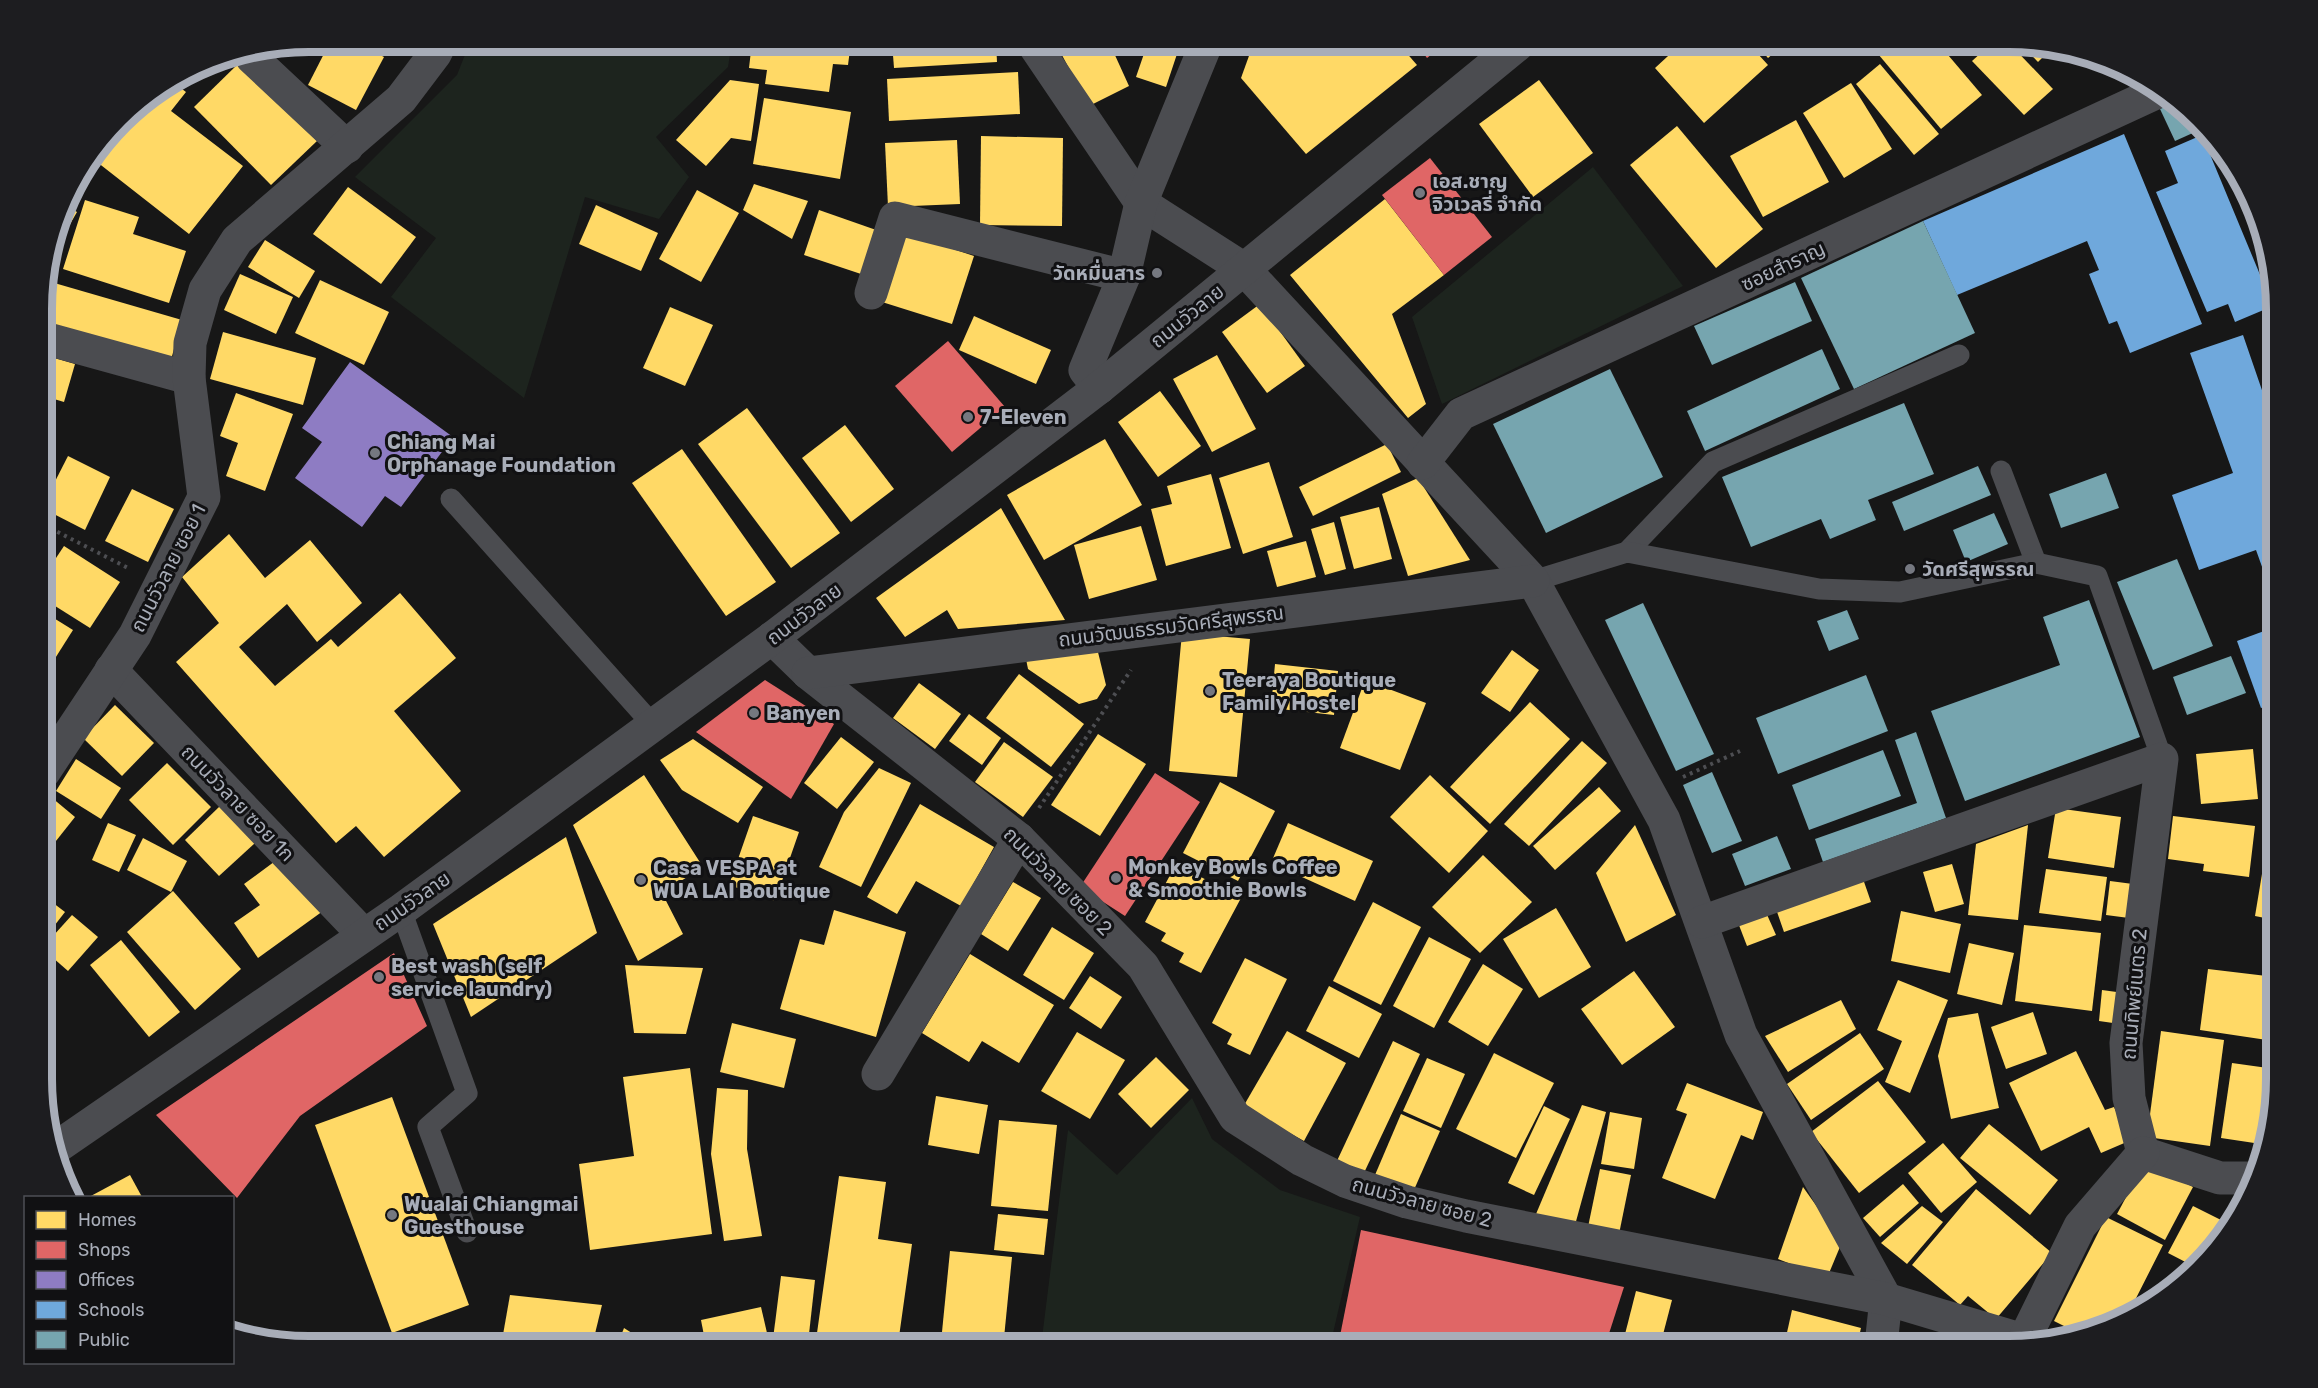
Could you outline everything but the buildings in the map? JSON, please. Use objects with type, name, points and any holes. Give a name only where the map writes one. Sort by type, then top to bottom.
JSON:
[{"type":"street","name":"ถนนวัวลาย ซอย 1","points":[[52,760],[135,635],[204,497],[189,378],[190,343],[205,290],[237,240],[401,99],[436,52]]},
{"type":"street","points":[[1039,52],[1141,203],[1244,269],[1533,581],[1664,820],[1741,1035],[1886,1299],[1882,1336]]},
{"type":"street","points":[[1099,388],[1085,370],[1124,276],[1141,203],[1203,52]]},
{"type":"street","name":"ถนนวัวลาย","points":[[61,1144],[401,910],[772,638],[1099,388],[1509,52]]},
{"type":"street","points":[[253,59],[347,147]]},
{"type":"street","name":"ซอยสำราญ","points":[[1423,463],[1461,414],[2150,96]]},
{"type":"street","points":[[871,293],[887,216],[1124,276]]},
{"type":"street","points":[[52,340],[189,378]]},
{"type":"street","name":"ถนนวัฒนธรรมวัดศรีสุพรรณ","points":[[808,673],[1533,581]]},
{"type":"street","name":"ถนนวัวลาย ซอย 2","points":[[772,638],[808,673],[1019,839],[1143,966],[1235,1117],[1302,1160],[1344,1181],[1407,1202],[1466,1216],[1886,1299],[2008,1336]]},
{"type":"street","name":"ถนนวัวลาย ซอย 1ก","points":[[111,670],[364,935]]},
{"type":"street","points":[[1702,921],[2162,759]]},
{"type":"street","name":"ถนนทิพย์เนตร 2","points":[[2144,1153],[2129,1098],[2126,1043],[2162,759]]},
{"type":"street","points":[[878,1074],[1019,839]]},
{"type":"street","points":[[2031,1334],[2080,1226],[2144,1153],[2220,1178],[2246,1178]]},
{"type":"lane","points":[[1627,552],[1713,462],[1959,355]]},
{"type":"lane","points":[[2001,471],[2036,563]]},
{"type":"lane","points":[[452,500],[654,726]]},
{"type":"lane","points":[[1533,581],[1627,552],[1819,589],[1900,592],[2036,563],[2097,576],[2162,759]]},
{"type":"lane","points":[[401,910],[468,1093],[428,1127],[467,1232]]},
{"type":"path","points":[[52,529],[160,585]]},
{"type":"path","points":[[1019,839],[1132,668],[1126,632]]},
{"type":"path","points":[[1650,792],[1740,752]]},
{"type":"shaded area","points":[[466,52],[730,52],[728,67],[656,137],[689,177],[659,219],[585,197],[524,398],[391,297],[436,238],[355,177],[457,75]]},
{"type":"shaded area","points":[[1593,167],[1683,286],[1442,404],[1412,317]]},
{"type":"shaded area","points":[[1192,1098],[1212,1139],[1280,1190],[1360,1217],[1332,1336],[1042,1336],[1068,1130],[1117,1175]]},
{"type":"place","name":"เอส.ชาญ จิวเวลรี่ จำกัด","points":[[1420,193]]},
{"type":"place","name":"วัดหมื่นสาร","points":[[1157,273]]},
{"type":"place","name":"7-Eleven","points":[[968,417]]},
{"type":"place","name":"Chiang Mai Orphanage Foundation","points":[[375,453]]},
{"type":"place","name":"วัดศรีสุพรรณ","points":[[1910,569]]},
{"type":"place","name":"Teeraya Boutique Family Hostel","points":[[1210,691]]},
{"type":"place","name":"Banyen","points":[[754,713]]},
{"type":"place","name":"Monkey Bowls Coffee & Smoothie Bowls","points":[[1116,878]]},
{"type":"place","name":"Casa VESPA at WUA LAI Boutique","points":[[641,880]]},
{"type":"place","name":"Best wash (self service laundry)","points":[[379,977]]},
{"type":"place","name":"Wualai Chiangmai Guesthouse","points":[[392,1215]]}]
